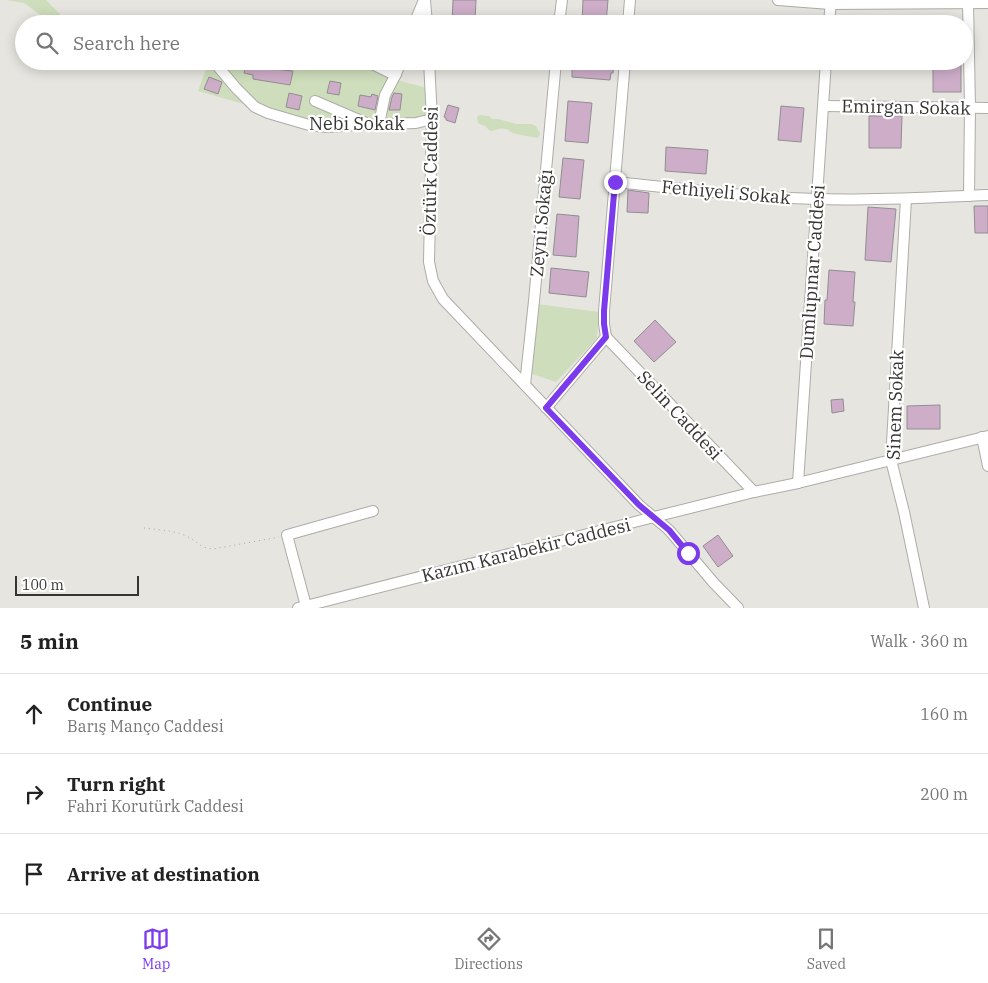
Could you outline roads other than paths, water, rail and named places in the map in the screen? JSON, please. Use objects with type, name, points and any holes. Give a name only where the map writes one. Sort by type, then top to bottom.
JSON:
[{"type":"street","points":[[418,15],[425,0]]},
{"type":"street","points":[[425,0],[426,15]]},
{"type":"street","points":[[560,15],[562,0]]},
{"type":"street","points":[[629,15],[630,0]]},
{"type":"street","points":[[778,0],[988,4]]},
{"type":"street","points":[[829,15],[830,2]]},
{"type":"street","points":[[968,3],[968,15]]},
{"type":"street","name":"Nebi Sokak","points":[[221,70],[255,107],[268,113],[309,125],[416,123],[432,120]]},
{"type":"street","points":[[385,70],[396,74]]},
{"type":"street","points":[[315,101],[374,124],[385,95],[398,70]]},
{"type":"street","name":"Öztürk Caddesi","points":[[429,70],[432,120],[429,262],[433,281],[443,299],[525,385]]},
{"type":"street","name":"Zeyni Sokağı","points":[[525,385],[555,70]]},
{"type":"street","points":[[546,408],[606,337],[604,311],[624,70]]},
{"type":"street","name":"Dumlupınar Caddesi","points":[[798,483],[825,70]]},
{"type":"street","points":[[969,70],[969,196]]},
{"type":"street","name":"Emirgan Sokak","points":[[823,106],[988,108]]},
{"type":"street","name":"Fethiyeli Sokak","points":[[615,182],[817,199],[906,199],[988,196]]},
{"type":"street","name":"Sinem Sokak","points":[[906,199],[891,460],[924,608]]},
{"type":"street","name":"Selin Caddesi","points":[[606,337],[754,492]]},
{"type":"street","points":[[525,385],[639,505],[669,530],[738,608]]},
{"type":"street","points":[[985,437],[988,466]]},
{"type":"street","name":"Kazım Karabekir Caddesi","points":[[302,607],[754,492],[985,437]]},
{"type":"street","points":[[302,607],[287,535],[373,511]]}]
